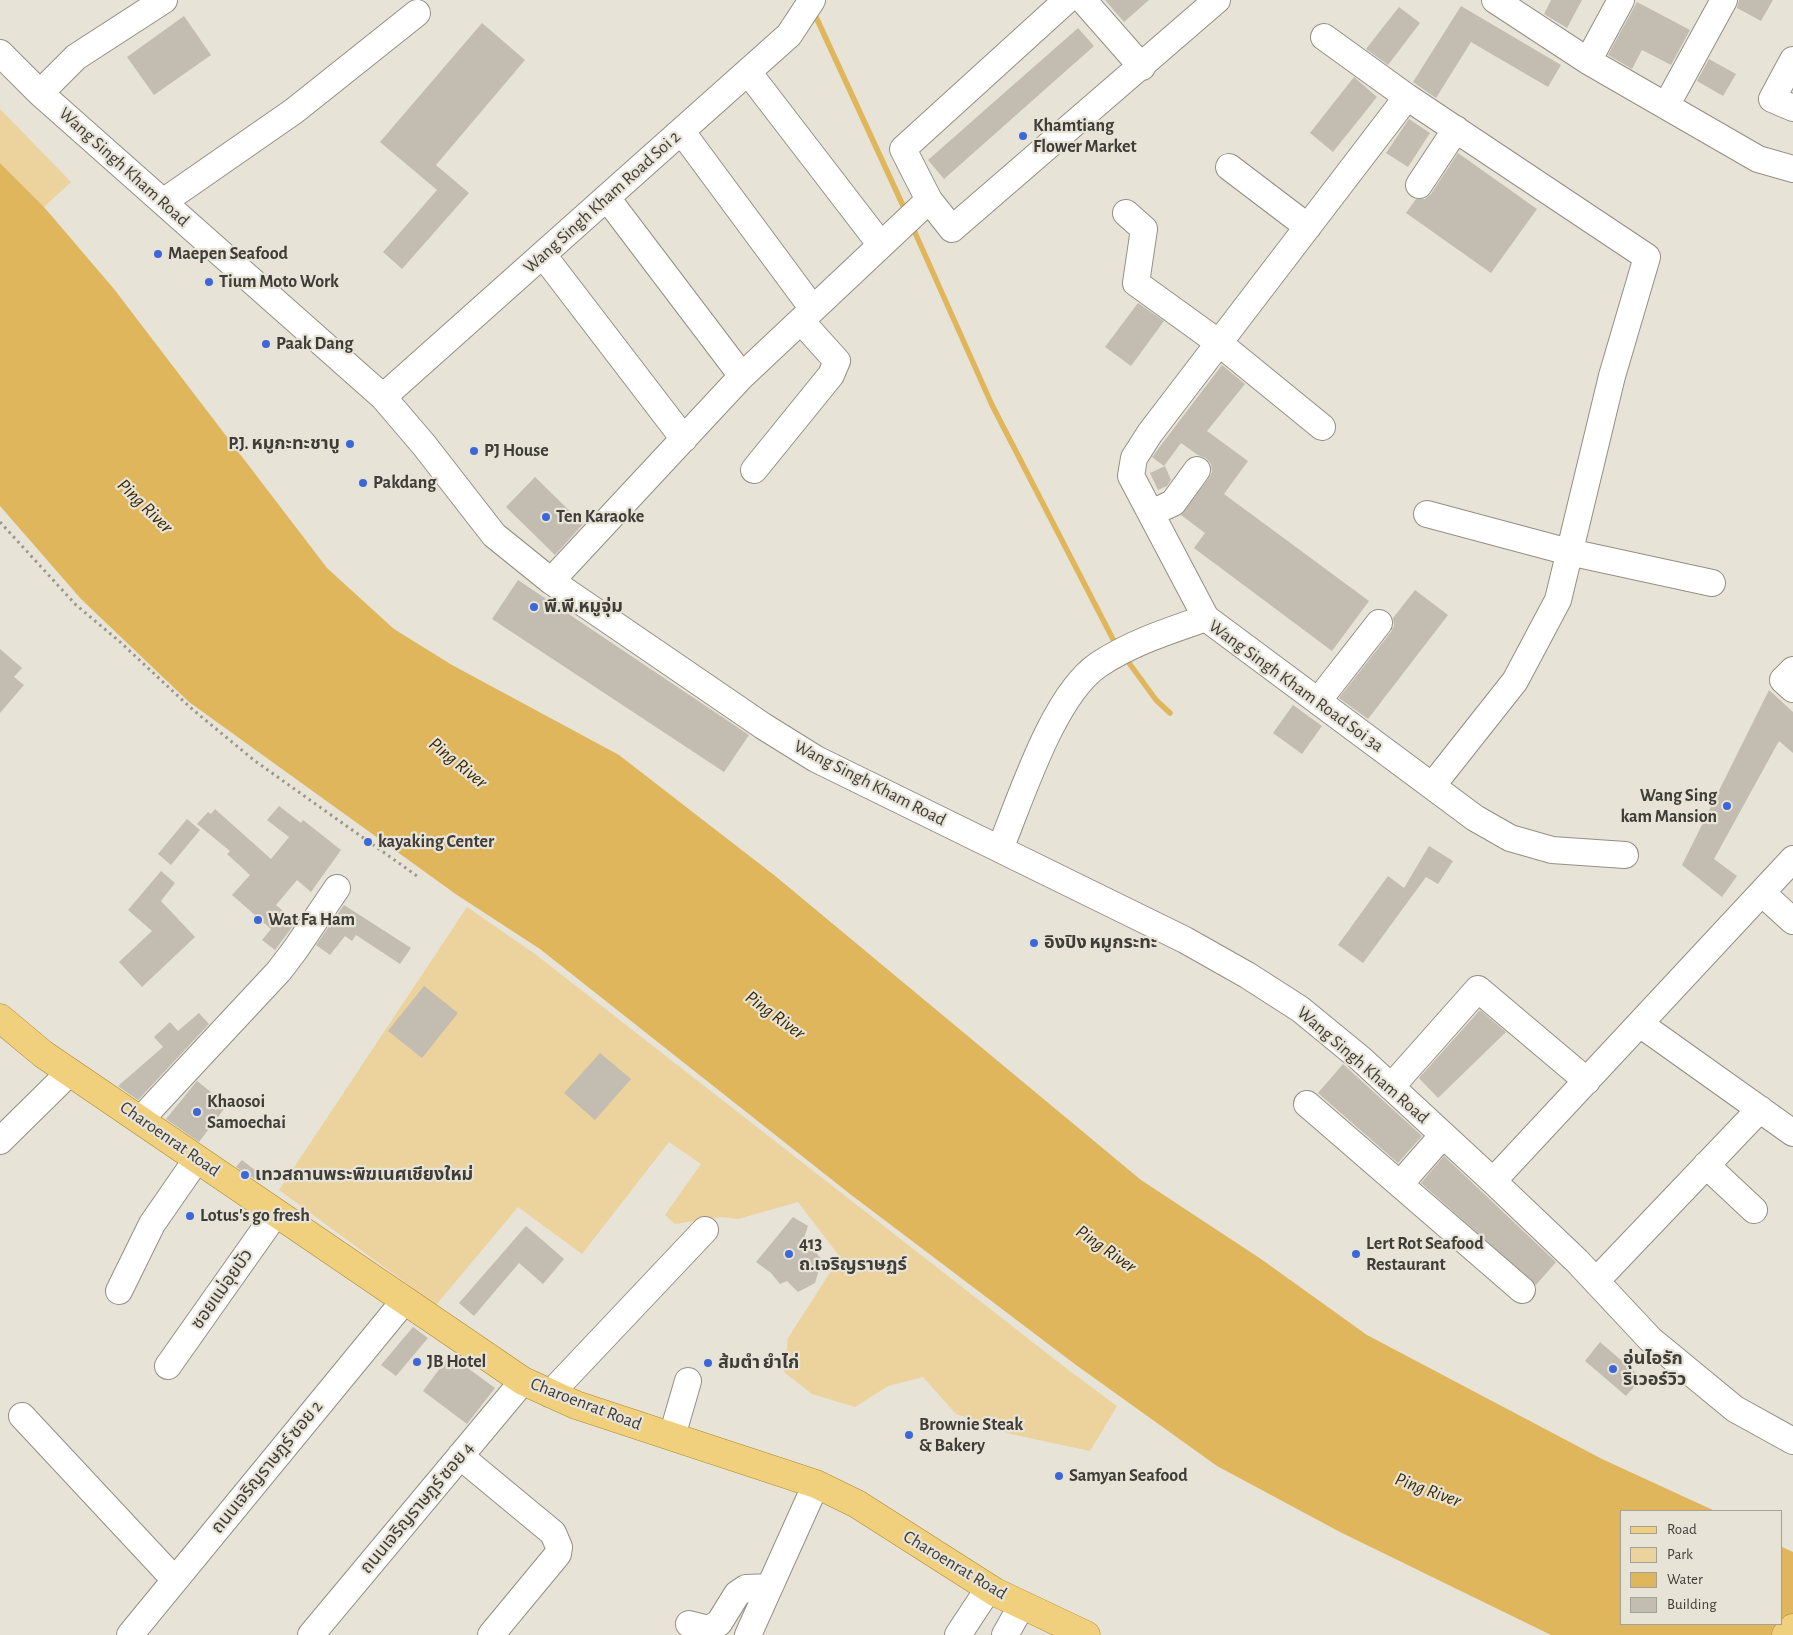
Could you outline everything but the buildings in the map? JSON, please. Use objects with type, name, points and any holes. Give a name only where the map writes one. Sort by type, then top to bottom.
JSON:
[{"type":"main road","name":"Charoenrat Road","points":[[0,1018],[70,1072],[523,1380],[550,1394],[816,1484],[856,1504],[989,1588],[1086,1635]]},
{"type":"main road","points":[[1786,1635],[1793,1628]]},
{"type":"street","points":[[40,93],[76,57],[164,0]]},
{"type":"street","name":"Wang Singh Kham Road Soi 2","points":[[383,397],[682,132],[788,35],[812,0]]},
{"type":"street","points":[[1068,0],[903,149],[929,200],[952,229],[1142,67],[1217,0]]},
{"type":"street","points":[[1083,0],[1142,67]]},
{"type":"street","points":[[1495,0],[1524,8],[1588,61],[1758,159],[1793,169]]},
{"type":"street","points":[[1588,61],[1621,0]]},
{"type":"street","points":[[1666,106],[1724,0]]},
{"type":"street","points":[[163,202],[294,111],[417,13]]},
{"type":"street","points":[[1324,37],[1407,97],[1647,257],[1612,376],[1558,600],[1524,666],[1514,681],[1432,786]]},
{"type":"street","name":"Wang Singh Kham Road","points":[[0,53],[40,93],[383,397],[424,445],[494,535],[551,581],[755,721],[816,759],[1184,940],[1247,975],[1300,1009],[1361,1059],[1493,1181],[1596,1281],[1650,1339],[1735,1409],[1793,1441]]},
{"type":"street","points":[[1793,60],[1772,99],[1793,108]]},
{"type":"street","points":[[748,72],[881,245]]},
{"type":"street","points":[[1206,618],[1131,476],[1134,458],[1150,433],[1407,97]]},
{"type":"street","points":[[1419,185],[1456,129]]},
{"type":"street","points":[[682,132],[807,315],[836,361],[831,374],[754,470]]},
{"type":"street","points":[[1229,167],[1308,227]]},
{"type":"street","points":[[607,198],[742,376]]},
{"type":"street","points":[[551,581],[742,376],[929,200]]},
{"type":"street","points":[[1126,213],[1144,230],[1136,283],[1219,344],[1322,427]]},
{"type":"street","points":[[543,255],[684,439]]},
{"type":"street","points":[[1151,513],[1173,503],[1197,470]]},
{"type":"street","points":[[1428,514],[1569,552],[1712,584]]},
{"type":"street","name":"Wang Singh Kham Road Soi 3a","points":[[1000,849],[1051,725],[1073,689],[1096,666],[1132,645],[1206,618],[1475,818],[1510,838],[1552,850],[1625,855]]},
{"type":"street","points":[[1318,701],[1379,623]]},
{"type":"street","points":[[1793,670],[1783,680],[1793,689]]},
{"type":"street","points":[[1493,1181],[1793,859]]},
{"type":"street","points":[[141,1119],[279,971],[337,888]]},
{"type":"street","points":[[1762,893],[1793,921]]},
{"type":"street","points":[[1391,1087],[1478,989],[1587,1081]]},
{"type":"street","points":[[1640,1024],[1793,1133]]},
{"type":"street","points":[[0,1141],[70,1072]]},
{"type":"street","points":[[1307,1104],[1522,1290]]},
{"type":"street","points":[[1596,1281],[1760,1109]]},
{"type":"street","points":[[1400,1184],[1443,1136]]},
{"type":"street","points":[[119,1291],[152,1224],[197,1158]]},
{"type":"street","points":[[1706,1166],[1754,1210]]},
{"type":"street","name":"ซอยแม่อุยบัว","points":[[168,1366],[276,1212]]},
{"type":"street","points":[[550,1394],[705,1230]]},
{"type":"street","name":"ถนนเจริญราษฎร์ ซอย 2","points":[[130,1635],[404,1300]]},
{"type":"street","name":"ถนนเจริญราษฎร์ ซอย 4","points":[[311,1635],[523,1380]]},
{"type":"street","points":[[672,1436],[688,1381]]},
{"type":"street","points":[[22,1416],[175,1580]]},
{"type":"street","points":[[460,1456],[553,1533],[559,1547],[558,1554],[491,1635]]},
{"type":"street","points":[[748,1635],[816,1484]]},
{"type":"street","points":[[689,1624],[709,1629],[719,1623],[737,1594],[746,1588],[769,1587]]},
{"type":"street","points":[[958,1635],[989,1588]]},
{"type":"street","points":[[1005,1635],[1022,1604]]},
{"type":"path","points":[[0,522],[76,605],[192,710],[255,761],[417,876]]},
{"type":"green space","points":[[0,109],[71,182],[44,207],[0,163]]},
{"type":"green space","points":[[467,907],[535,954],[1117,1406],[1090,1451],[1011,1434],[956,1414],[923,1377],[888,1386],[855,1407],[812,1394],[784,1372],[788,1338],[840,1257],[798,1202],[738,1219],[722,1217],[675,1224],[665,1215],[701,1164],[669,1142],[582,1254],[518,1207],[436,1305],[279,1190]]},
{"type":"water","name":"Ping River","points":[[0,163],[44,207],[114,289],[327,568],[394,629],[452,665],[619,755],[774,875],[1141,1180],[1261,1259],[1367,1335],[1602,1459],[1713,1510],[1620,1510],[1620,1625],[1783,1625],[1783,1547],[1793,1552],[1793,1635],[1551,1635],[1340,1532],[1217,1466],[1076,1365],[850,1194],[540,949],[457,895],[189,702],[81,599],[0,506]]},
{"type":"waterway","points":[[816,17],[905,210]]},
{"type":"waterway","points":[[913,228],[992,405],[1117,647]]},
{"type":"waterway","points":[[1124,656],[1156,700],[1170,713]]},
{"type":"place","name":"Khamtiang Flower Market","points":[[1023,136]]},
{"type":"place","name":"Maepen Seafood","points":[[158,254]]},
{"type":"place","name":"Tium Moto Work","points":[[209,282]]},
{"type":"place","name":"Paak Dang","points":[[266,344]]},
{"type":"place","name":"P.J. หมูกะทะชาบู","points":[[350,444]]},
{"type":"place","name":"PJ House","points":[[474,451]]},
{"type":"place","name":"Pakdang","points":[[363,483]]},
{"type":"place","name":"Ten Karaoke","points":[[546,517]]},
{"type":"place","name":"พี.พี.หมูจุ่ม","points":[[534,607]]},
{"type":"place","name":"Wang Sing kam Mansion","points":[[1727,806]]},
{"type":"place","name":"kayaking Center","points":[[368,842]]},
{"type":"place","name":"Wat Fa Ham","points":[[258,920]]},
{"type":"place","name":"อิงปิง หมูกระทะ","points":[[1034,943]]},
{"type":"place","name":"Khaosoi Samoechai","points":[[197,1112]]},
{"type":"place","name":"เทวสถานพระพิฆเนศเชียงใหม่","points":[[245,1175]]},
{"type":"place","name":"Lotus's go fresh","points":[[190,1216]]},
{"type":"place","name":"413 ถ.เจริญราษฏร์","points":[[789,1254]]},
{"type":"place","name":"Lert Rot Seafood Restaurant","points":[[1356,1254]]},
{"type":"place","name":"JB Hotel","points":[[417,1362]]},
{"type":"place","name":"ส้มตำ ยำไก่","points":[[708,1363]]},
{"type":"place","name":"อุ่นไอรัก ริเวอร์วิว","points":[[1613,1369]]},
{"type":"place","name":"Brownie Steak & Bakery","points":[[909,1435]]},
{"type":"place","name":"Samyan Seafood","points":[[1059,1476]]}]
